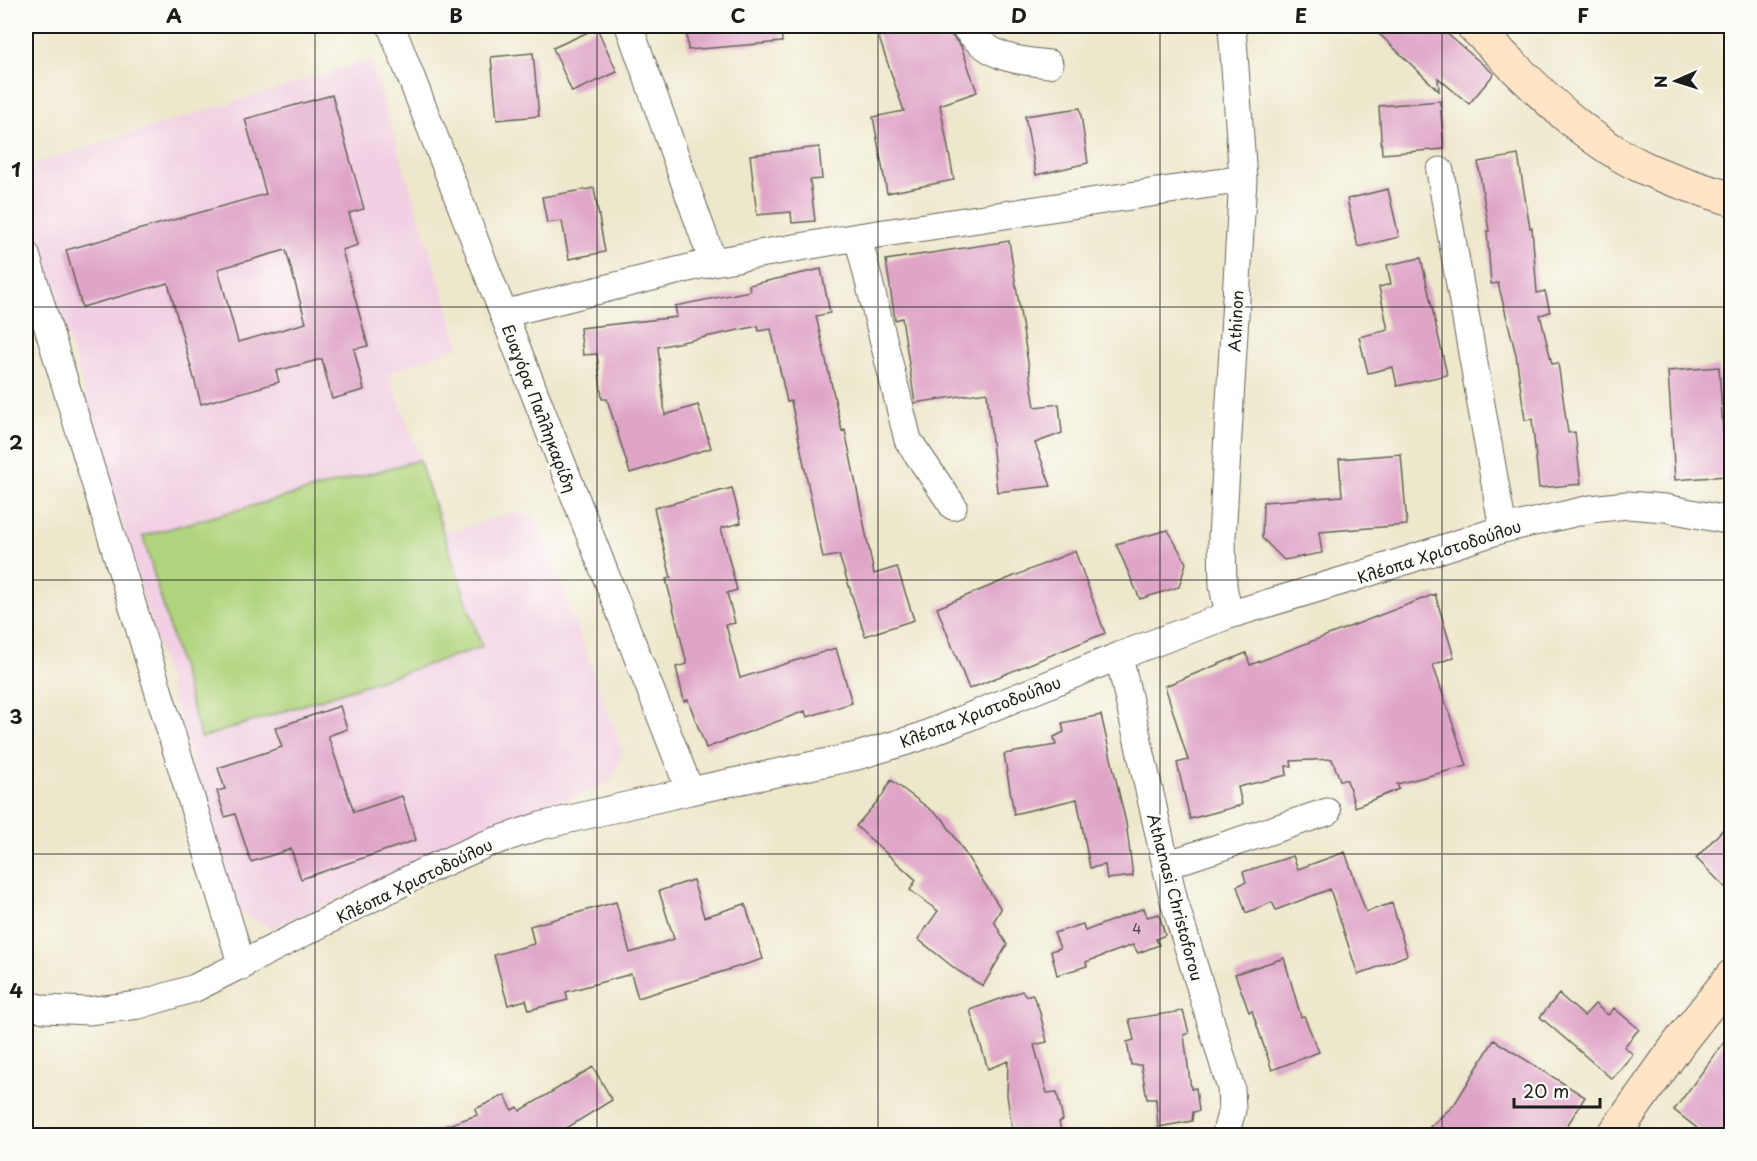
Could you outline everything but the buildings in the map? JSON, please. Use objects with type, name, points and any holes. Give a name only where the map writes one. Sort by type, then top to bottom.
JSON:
[{"type":"main road","points":[[1473,26],[1545,96],[1602,144],[1648,170],[1731,199]]},
{"type":"main road","points":[[1613,1136],[1682,1039],[1731,976]]},
{"type":"street","name":"Ευαγόρα Παλληκαρίδη","points":[[391,26],[690,791]]},
{"type":"street","points":[[629,26],[713,262]]},
{"type":"street","points":[[964,26],[978,42],[995,54],[1012,60],[1049,64]]},
{"type":"street","name":"Athinon","points":[[1229,615],[1223,586],[1222,537],[1243,179],[1232,26]]},
{"type":"street","points":[[1440,171],[1503,529]]},
{"type":"street","points":[[503,314],[713,262],[858,237],[1243,179]]},
{"type":"street","points":[[858,237],[908,440],[953,506]]},
{"type":"street","points":[[26,255],[242,966]]},
{"type":"street","name":"Κλέοπα Χριστοδούλου","points":[[26,1005],[45,1009],[88,1011],[139,1005],[195,988],[427,870],[484,845],[540,826],[856,756],[917,738],[1119,656],[1229,615],[1503,529],[1592,509],[1627,505],[1665,508],[1731,520]]},
{"type":"street","name":"Athanasi Christoforou","points":[[1119,656],[1174,901],[1231,1088],[1232,1110],[1225,1136]]},
{"type":"street","points":[[1166,865],[1327,812]]},
{"type":"shaded area","points":[[370,60],[460,346],[389,373],[447,533],[514,512],[536,517],[623,752],[611,781],[271,928],[234,910],[26,191],[26,166]]},
{"type":"green space","points":[[419,460],[482,647],[201,738],[143,536]]}]
